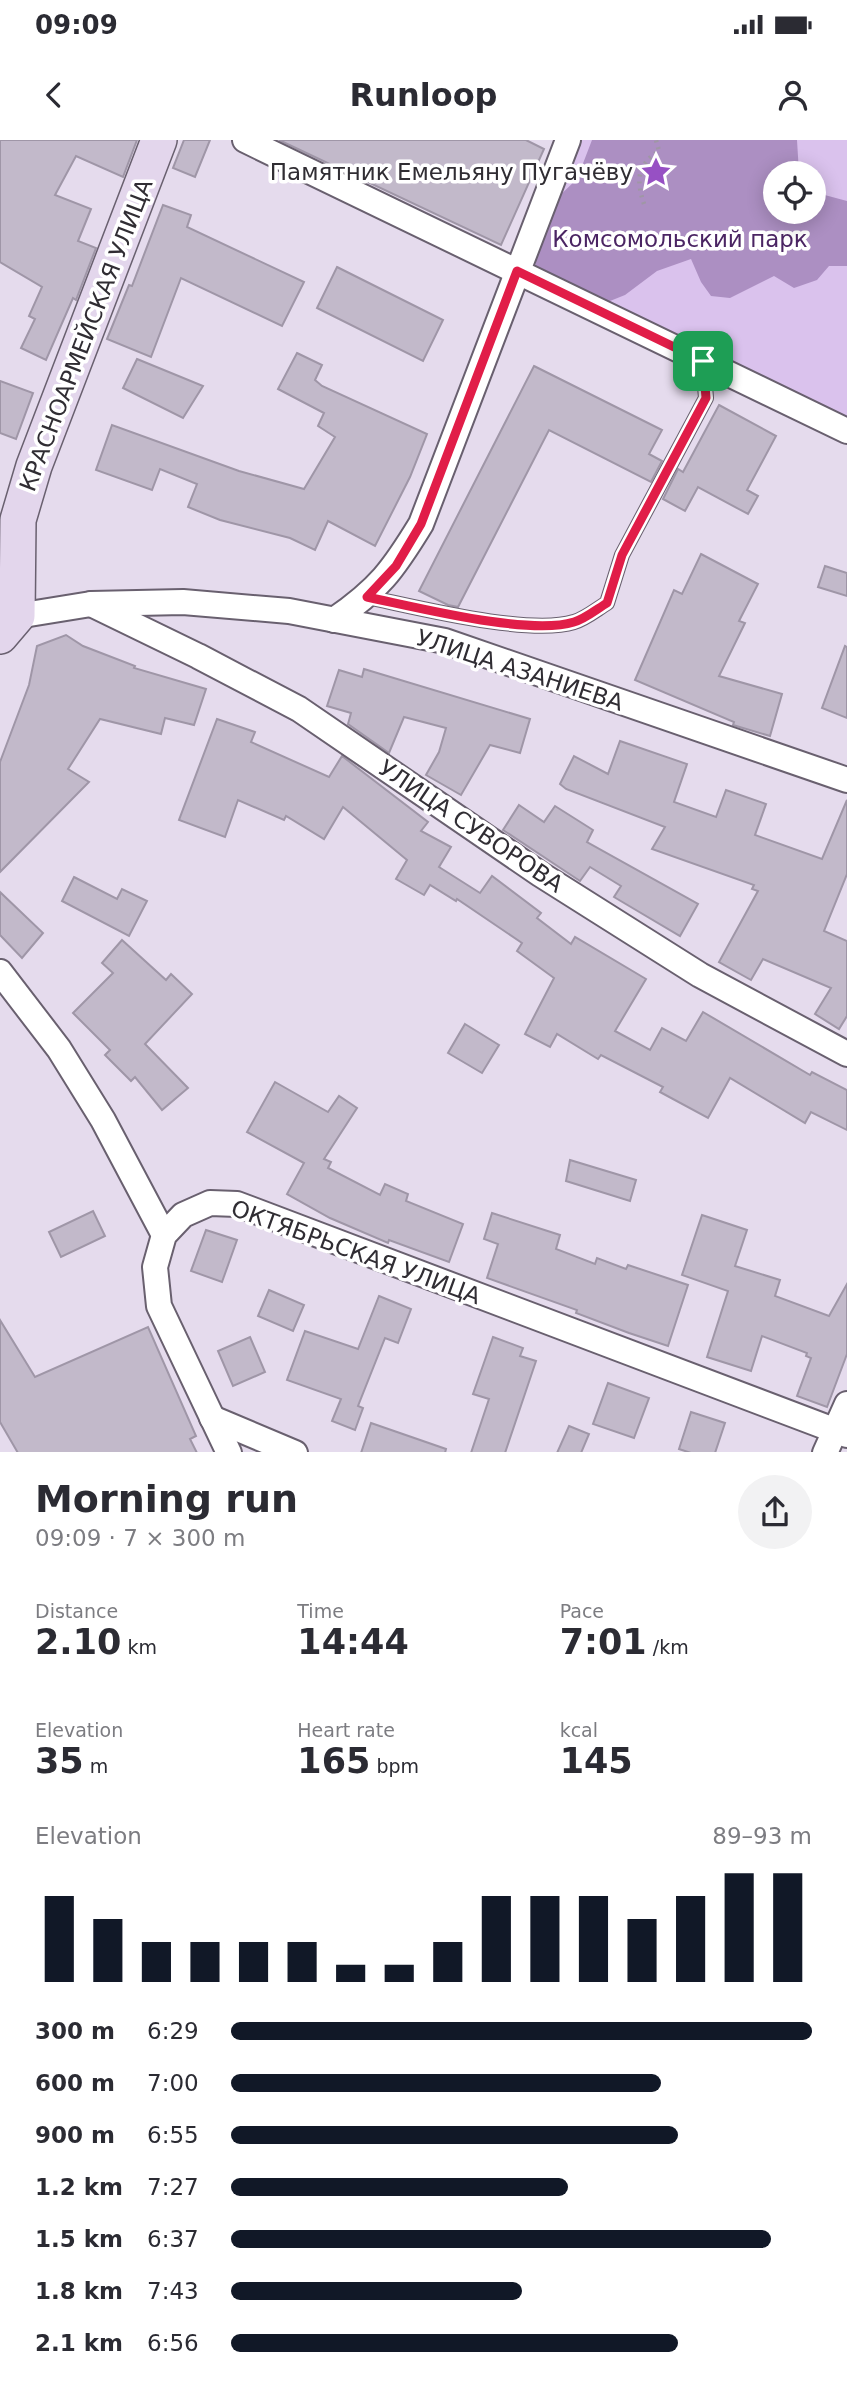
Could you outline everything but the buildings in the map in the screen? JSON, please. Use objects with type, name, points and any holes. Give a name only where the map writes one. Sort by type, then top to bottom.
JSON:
[{"type":"street","name":"КРАСНОАРМЕЙСКАЯ УЛИЦА","points":[[8,626],[9,511],[34,467],[159,140]]},
{"type":"street","points":[[245,140],[847,430]]},
{"type":"street","points":[[334,620],[367,597],[396,566],[421,524],[568,140]]},
{"type":"street","name":"УЛИЦА АЗАНИЕВА","points":[[8,626],[92,604],[183,602],[289,611],[445,641],[847,779]]},
{"type":"street","name":"УЛИЦА СУВОРОВА","points":[[92,604],[299,709],[540,874],[700,975],[847,1054]]},
{"type":"street","points":[[0,972],[59,1049],[103,1120],[164,1236],[155,1267],[159,1306],[229,1452]]},
{"type":"street","name":"ОКТЯБРЬСКАЯ УЛИЦА","points":[[164,1236],[183,1215],[210,1203],[237,1204],[836,1439]]},
{"type":"street","points":[[836,1439],[847,1404]]},
{"type":"street","points":[[212,1418],[295,1452]]},
{"type":"lane","points":[[367,597],[454,615],[549,626],[576,622],[607,603],[622,555],[706,398],[703,361]]},
{"type":"path","points":[[644,204],[638,187],[638,174],[645,159],[659,151],[656,140]]},
{"type":"green space","name":"Комсомольский парк","points":[[568,140],[847,140],[847,431],[517,271]]},
{"type":"green space","points":[[592,140],[797,140],[798,161],[763,161],[763,224],[826,224],[826,195],[847,201],[847,266],[829,266],[817,280],[794,288],[774,276],[730,298],[711,296],[701,282],[691,259],[657,271],[625,295],[600,305],[534,273],[554,201],[577,179]]},
{"type":"place","name":"Памятник Емельяну Пугачёву","points":[[656,172]]},
{"type":"route","points":[[517,271],[703,361],[706,398],[622,555],[607,603],[576,622],[549,626],[454,615],[367,597],[396,566],[421,524],[517,271]]}]
